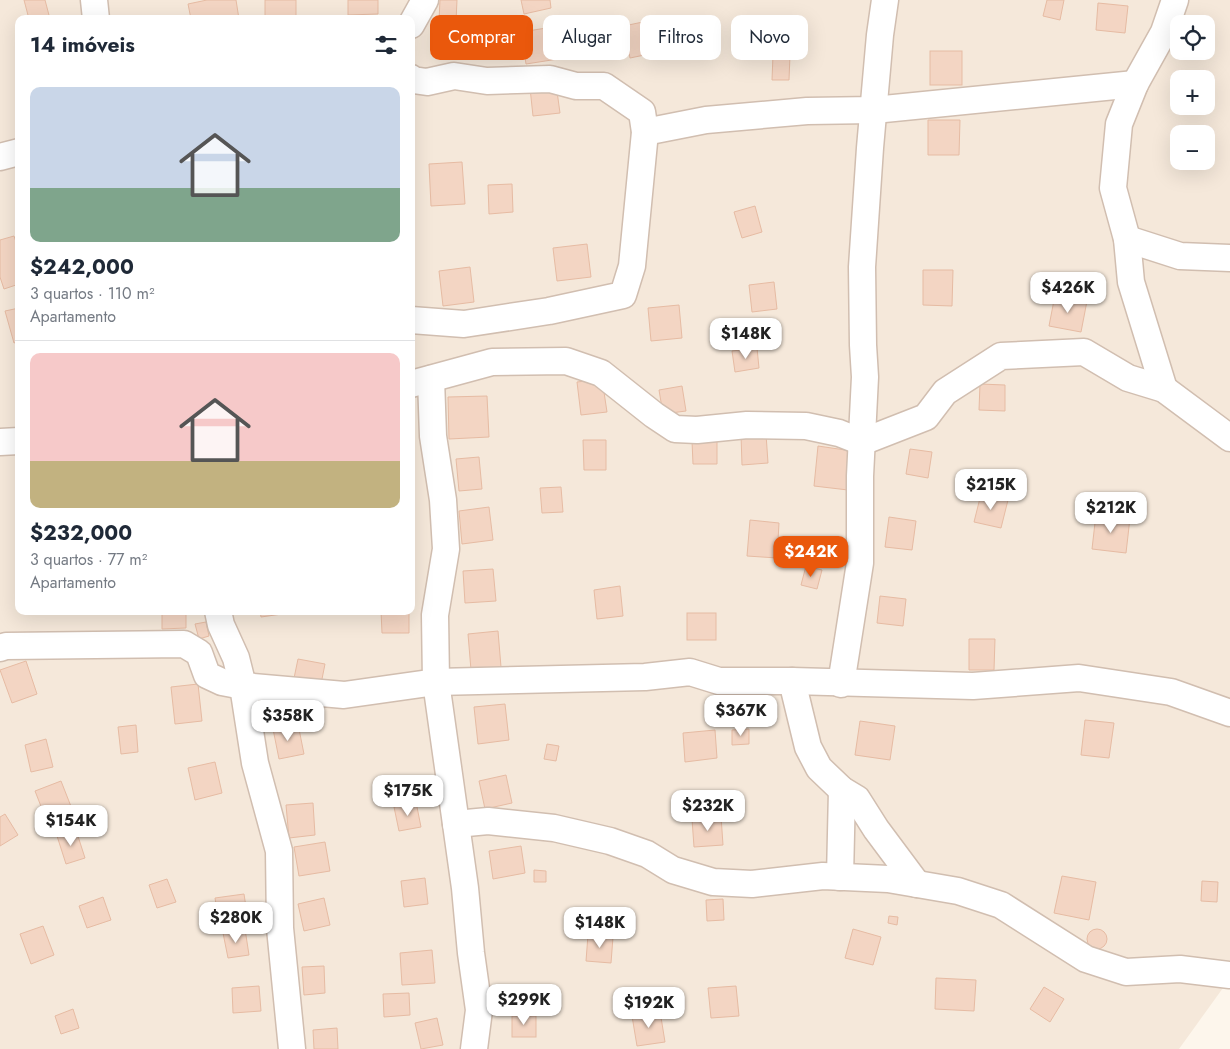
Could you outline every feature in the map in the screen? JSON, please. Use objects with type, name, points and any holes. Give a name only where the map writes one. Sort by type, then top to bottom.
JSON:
[{"type":"street","points":[[94,0],[96,15]]},
{"type":"street","points":[[415,18],[426,0]]},
{"type":"street","points":[[841,684],[860,563],[865,378],[862,345],[862,267],[880,34],[885,0]]},
{"type":"street","points":[[1164,389],[1131,282],[1127,239],[1113,188],[1119,124],[1135,84],[1164,32],[1175,0]]},
{"type":"street","points":[[415,80],[427,82],[454,76],[487,81],[550,79],[576,86],[604,86],[642,112],[645,132],[632,266],[623,295],[549,311],[464,324],[415,320]]},
{"type":"street","points":[[645,132],[706,120],[807,111],[874,110],[1135,84]]},
{"type":"street","points":[[0,157],[15,153]]},
{"type":"street","points":[[1127,239],[1180,256],[1230,258]]},
{"type":"street","points":[[474,1049],[479,1010],[436,682],[435,615],[446,549],[444,500],[421,382],[492,362],[566,362],[601,373],[654,415],[675,429],[697,430],[747,425],[806,426],[839,433],[862,442],[926,417],[945,392],[1001,356],[1084,352],[1128,378],[1164,389],[1230,438]]},
{"type":"street","points":[[0,442],[15,441]]},
{"type":"street","points":[[219,615],[236,658],[243,686],[255,763],[279,851],[280,928],[292,1049]]},
{"type":"street","points":[[0,648],[6,646],[184,644],[199,653],[207,675],[222,682],[243,686],[344,695],[436,682],[645,678],[690,672],[719,681],[792,681],[841,684],[973,686],[1079,678],[1171,692],[1230,713]]},
{"type":"street","points":[[792,681],[808,747],[818,768],[842,790],[857,799],[916,884]]},
{"type":"street","points":[[840,877],[842,790]]},
{"type":"street","points":[[456,824],[488,821],[554,828],[610,841],[647,854],[673,870],[713,882],[752,884],[823,876],[888,879],[958,891],[1001,904],[1086,959],[1126,972],[1180,969],[1230,974]]},
{"type":"shaded area","points":[[0,0],[1230,0],[1230,982],[1228,981],[1179,1049],[0,1049]]},
{"type":"building","points":[[24,0],[45,0],[49,15],[28,15]]},
{"type":"building","points":[[207,0],[236,0],[238,15],[190,15],[188,4]]},
{"type":"building","points":[[265,0],[296,0],[296,15],[265,15]]},
{"type":"building","points":[[348,0],[378,0],[378,14],[348,15]]},
{"type":"building","points":[[440,0],[457,0],[456,15],[439,15]]},
{"type":"building","points":[[521,0],[550,0],[551,8],[524,14]]},
{"type":"building","points":[[1047,0],[1064,0],[1060,20],[1043,16]]},
{"type":"building","points":[[1098,3],[1128,6],[1125,33],[1096,30]]},
{"type":"building","points":[[640,23],[640,56],[630,58],[630,25]]},
{"type":"building","points":[[543,29],[543,60],[552,60],[526,64],[525,60],[533,60],[533,30]]},
{"type":"building","points":[[930,51],[962,51],[962,85],[930,85]]},
{"type":"building","points":[[773,60],[790,60],[789,80],[772,80]]},
{"type":"building","points":[[556,84],[560,113],[533,116],[530,88]]},
{"type":"building","points":[[928,120],[960,120],[959,155],[928,155]]},
{"type":"building","points":[[462,162],[465,204],[431,206],[429,164]]},
{"type":"building","points":[[512,184],[513,212],[489,214],[488,185]]},
{"type":"building","points":[[755,206],[762,232],[742,238],[734,212]]},
{"type":"building","points":[[14,236],[15,239],[15,285],[4,289],[0,277],[0,240]]},
{"type":"building","points":[[587,244],[591,277],[557,281],[553,248]]},
{"type":"building","points":[[470,267],[474,302],[443,306],[439,271]]},
{"type":"building","points":[[923,270],[953,270],[952,306],[923,305]]},
{"type":"building","points":[[774,282],[777,309],[752,312],[749,285]]},
{"type":"building","points":[[1055,295],[1087,301],[1081,332],[1049,326]]},
{"type":"building","points":[[679,305],[682,338],[651,341],[648,308]]},
{"type":"building","points":[[15,309],[14,343],[5,311]]},
{"type":"building","points":[[757,348],[759,368],[735,372],[732,351]]},
{"type":"building","points":[[602,379],[607,412],[581,415],[577,382]]},
{"type":"building","points":[[980,384],[1005,385],[1005,411],[979,410]]},
{"type":"building","points":[[682,386],[686,411],[663,414],[659,390]]},
{"type":"building","points":[[487,396],[489,437],[449,439],[448,397]]},
{"type":"building","points":[[766,434],[768,463],[742,465],[741,435]]},
{"type":"building","points":[[583,440],[606,440],[606,470],[584,470]]},
{"type":"building","points":[[717,440],[717,464],[693,464],[692,441]]},
{"type":"building","points":[[818,446],[852,451],[848,490],[814,486]]},
{"type":"building","points":[[910,449],[932,452],[928,478],[906,474]]},
{"type":"building","points":[[479,457],[482,489],[459,491],[456,459]]},
{"type":"building","points":[[561,487],[563,512],[542,513],[540,488]]},
{"type":"building","points":[[981,494],[1008,500],[1001,528],[974,522]]},
{"type":"building","points":[[489,507],[493,540],[462,544],[459,511]]},
{"type":"building","points":[[1096,514],[1130,518],[1126,553],[1092,549]]},
{"type":"building","points":[[889,517],[916,521],[912,550],[885,547]]},
{"type":"building","points":[[750,520],[779,523],[777,558],[747,556]]},
{"type":"building","points":[[806,566],[822,570],[817,589],[801,585]]},
{"type":"building","points":[[493,569],[496,601],[465,603],[463,571]]},
{"type":"building","points":[[620,586],[623,616],[597,619],[594,590]]},
{"type":"building","points":[[880,596],[906,599],[903,626],[877,623]]},
{"type":"building","points":[[687,613],[716,613],[716,640],[687,640]]},
{"type":"building","points":[[162,615],[186,615],[186,628],[162,629]]},
{"type":"building","points":[[381,615],[409,615],[409,633],[382,633]]},
{"type":"building","points":[[206,622],[209,636],[199,639],[195,624]]},
{"type":"building","points":[[498,631],[501,667],[471,670],[468,634]]},
{"type":"building","points":[[969,639],[995,639],[994,670],[969,670]]},
{"type":"building","points":[[298,659],[325,664],[320,689],[293,683]]},
{"type":"building","points":[[26,661],[37,694],[12,703],[0,670]]},
{"type":"building","points":[[198,684],[202,721],[175,724],[171,687]]},
{"type":"building","points":[[505,704],[509,740],[478,744],[474,707]]},
{"type":"building","points":[[1085,720],[1114,723],[1109,758],[1081,755]]},
{"type":"building","points":[[860,721],[895,726],[890,760],[855,755]]},
{"type":"building","points":[[298,724],[304,754],[279,759],[273,729]]},
{"type":"building","points":[[136,725],[138,752],[121,754],[118,727]]},
{"type":"building","points":[[749,729],[749,744],[732,745],[732,730]]},
{"type":"building","points":[[715,730],[717,758],[685,762],[683,733]]},
{"type":"building","points":[[46,739],[53,767],[31,772],[25,745]]},
{"type":"building","points":[[547,744],[559,746],[556,761],[544,759]]},
{"type":"building","points":[[215,762],[222,793],[195,800],[188,768]]},
{"type":"building","points":[[506,775],[512,803],[485,809],[479,781]]},
{"type":"building","points":[[61,781],[72,809],[46,819],[35,791]]},
{"type":"building","points":[[416,802],[421,827],[399,831],[394,807]]},
{"type":"building","points":[[313,803],[315,835],[289,838],[286,805]]},
{"type":"building","points":[[5,814],[18,835],[0,846],[0,817]]},
{"type":"building","points":[[721,816],[723,845],[694,847],[692,819]]},
{"type":"building","points":[[76,830],[85,858],[66,864],[57,836]]},
{"type":"building","points":[[325,842],[330,871],[299,876],[294,847]]},
{"type":"building","points":[[521,846],[525,873],[493,879],[489,851]]},
{"type":"building","points":[[534,870],[546,871],[546,882],[534,882]]},
{"type":"building","points":[[1062,876],[1096,882],[1089,920],[1054,913]]},
{"type":"building","points":[[425,878],[428,904],[404,907],[401,881]]},
{"type":"building","points":[[167,879],[176,902],[157,908],[149,885]]},
{"type":"building","points":[[1202,881],[1218,882],[1217,902],[1201,901]]},
{"type":"building","points":[[244,894],[248,920],[219,924],[215,898]]},
{"type":"building","points":[[103,897],[111,920],[87,928],[79,906]]},
{"type":"building","points":[[324,898],[330,925],[304,931],[298,904]]},
{"type":"building","points":[[723,899],[724,920],[707,921],[706,900]]},
{"type":"building","points":[[889,916],[898,917],[897,925],[888,923]]},
{"type":"building","points":[[43,926],[54,955],[31,964],[20,934]]},
{"type":"building","points":[[245,929],[249,955],[228,958],[223,933]]},
{"type":"building","points":[[853,929],[881,937],[873,965],[845,958]]},
{"type":"building","points":[[1097,929],[1104,932],[1107,939],[1104,946],[1097,949],[1090,946],[1087,939],[1090,932]]},
{"type":"building","points":[[588,935],[613,937],[611,963],[586,961]]},
{"type":"building","points":[[432,950],[435,983],[402,985],[400,953]]},
{"type":"building","points":[[324,966],[325,993],[304,995],[302,967]]},
{"type":"building","points":[[936,978],[976,980],[974,1011],[935,1009]]},
{"type":"building","points":[[259,986],[261,1011],[233,1013],[232,988]]},
{"type":"building","points":[[736,986],[739,1016],[711,1018],[708,988]]},
{"type":"building","points":[[1044,987],[1064,999],[1050,1022],[1030,1009]]},
{"type":"building","points":[[409,993],[410,1015],[384,1017],[383,994]]},
{"type":"building","points":[[73,1009],[79,1028],[61,1034],[55,1016]]},
{"type":"building","points":[[660,1011],[665,1042],[637,1046],[632,1016]]},
{"type":"building","points":[[512,1016],[536,1016],[536,1037],[512,1037]]},
{"type":"building","points":[[437,1018],[443,1045],[421,1049],[415,1023]]},
{"type":"building","points":[[337,1028],[338,1049],[314,1049],[313,1030]]}]
